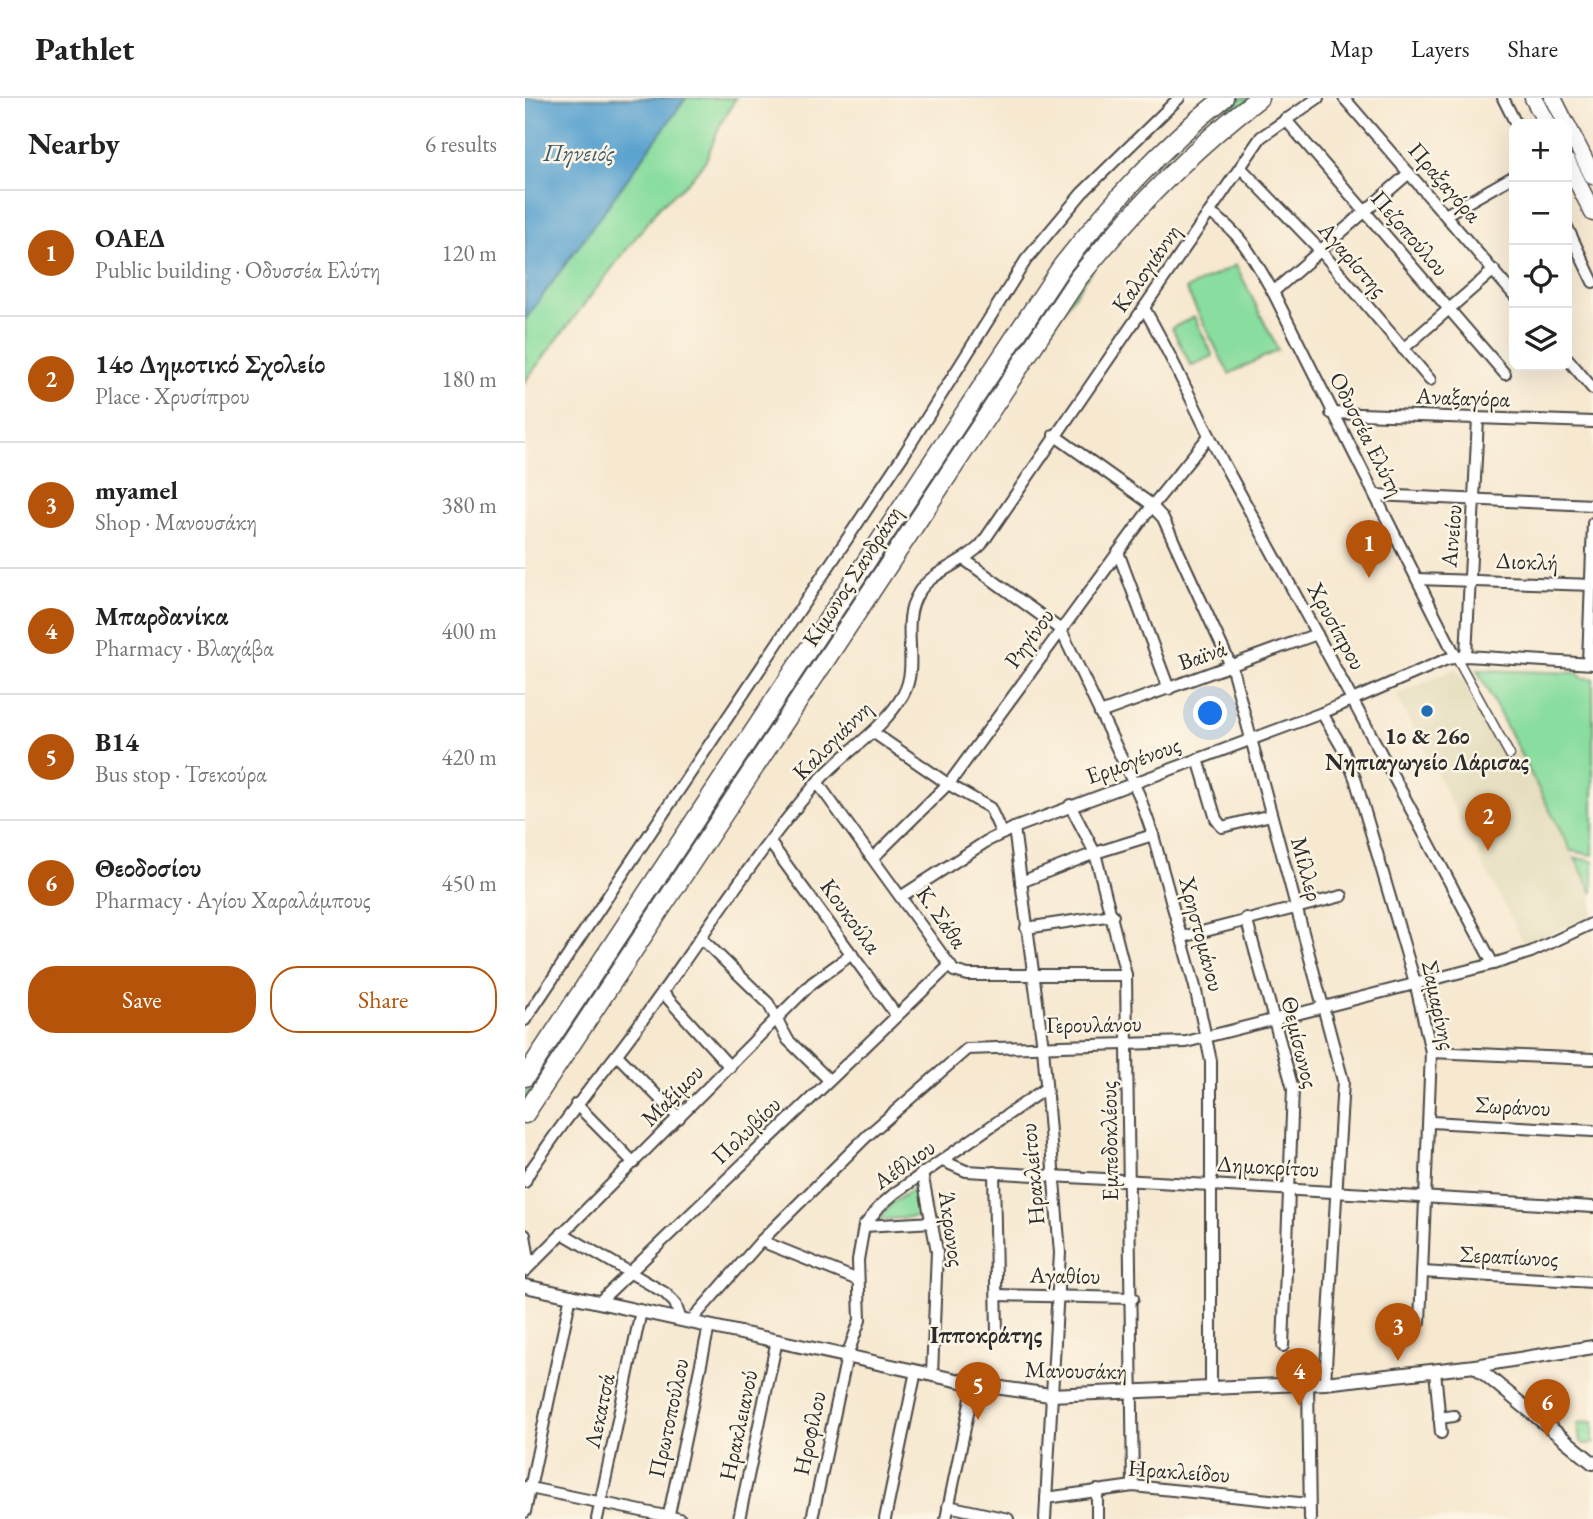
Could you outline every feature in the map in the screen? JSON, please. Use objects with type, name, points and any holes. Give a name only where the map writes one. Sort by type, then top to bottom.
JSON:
[{"type":"highway","name":"Κίμωνος Σανδράκη","points":[[525,1077],[1062,266],[1112,203],[1153,158],[1224,98]]},
{"type":"highway","name":"Κίμωνος Σανδράκη","points":[[525,1114],[1079,277],[1129,215],[1167,176],[1259,98]]},
{"type":"main road","points":[[1533,98],[1544,119]]},
{"type":"main road","points":[[1553,98],[1564,119]]},
{"type":"main road","points":[[1572,135],[1593,176]]},
{"type":"main road","points":[[1572,172],[1593,213]]},
{"type":"street","points":[[525,1020],[898,463],[1026,260],[1082,192],[1179,98]]},
{"type":"street","name":"Καλογιάννη","points":[[525,1182],[576,1104],[617,1055],[817,782],[874,733],[903,694],[909,678],[909,613],[920,590],[943,572],[965,560],[981,545],[1054,435],[1262,137],[1318,98]]},
{"type":"street","name":"Πραξαγόρα","points":[[1344,98],[1509,289]]},
{"type":"street","points":[[1503,98],[1514,119]]},
{"type":"street","name":"Πεζοπούλου","points":[[1285,119],[1362,212],[1505,374]]},
{"type":"street","name":"Αγαρίστης","points":[[1241,168],[1320,250],[1430,380]]},
{"type":"street","points":[[1273,292],[1409,173]]},
{"type":"street","points":[[1447,214],[1509,179]]},
{"type":"street","name":"Οδυσσέα Ελύτη","points":[[1210,213],[1227,223],[1247,246],[1273,292],[1331,412],[1510,755]]},
{"type":"street","points":[[1572,238],[1593,282]]},
{"type":"street","points":[[1403,349],[1494,270]]},
{"type":"street","name":"Χρυσίπpου","points":[[1144,308],[1169,350],[1209,436],[1354,698],[1493,964]]},
{"type":"street","points":[[1572,364],[1593,389]]},
{"type":"street","name":"Αναξαγόρα","points":[[1331,412],[1593,422]]},
{"type":"street","name":"Αινείου","points":[[1461,657],[1476,499],[1478,419]]},
{"type":"street","name":"Μίλλερ","points":[[1054,435],[1152,506],[1170,528],[1232,668],[1344,1090],[1325,1382]]},
{"type":"street","name":"Ρηγίνου","points":[[874,857],[948,784],[1152,506],[1209,436]]},
{"type":"street","points":[[1375,495],[1593,506]]},
{"type":"street","points":[[1591,664],[1593,523]]},
{"type":"street","points":[[1118,552],[1169,689]]},
{"type":"street","name":"Χρηστομάνου","points":[[965,560],[1061,630],[1132,782],[1153,835],[1182,937],[1206,1038],[1212,1088],[1211,1388]]},
{"type":"street","name":"Διοκλή","points":[[1417,579],[1591,585]]},
{"type":"street","name":"Βαϊνά","points":[[1100,713],[1232,668],[1317,634]]},
{"type":"street","name":"Ερμογένους","points":[[902,897],[1014,828],[1322,713],[1461,657],[1591,664]]},
{"type":"street","name":"Σαμαρίνης","points":[[1322,713],[1353,771],[1416,986],[1431,1052],[1420,1322]]},
{"type":"street","points":[[874,733],[948,784],[990,808],[1002,834]]},
{"type":"street","points":[[1198,759],[1216,819],[1222,827],[1271,815]]},
{"type":"street","name":"Κ. Σάθα","points":[[817,782],[950,965],[960,974],[1126,975]]},
{"type":"street","name":"Εμπεδοκλέους","points":[[1070,805],[1095,853],[1113,915],[1126,975],[1133,1298],[1133,1486]]},
{"type":"street","name":"Ηρακλείτου","points":[[1014,828],[1043,1046],[1055,1175],[1059,1296],[1050,1395],[1045,1519]]},
{"type":"street","points":[[1021,882],[1095,853],[1153,835]]},
{"type":"street","name":"Κουκούλα","points":[[771,844],[896,1015]]},
{"type":"street","points":[[1182,937],[1246,918],[1342,895]]},
{"type":"street","points":[[1026,928],[1113,915]]},
{"type":"street","name":"Θεμίσωνος","points":[[1246,918],[1293,1089],[1283,1346]]},
{"type":"street","name":"Γερουλάνου","points":[[685,1321],[761,1241],[869,1135],[959,1053],[975,1048],[1129,1045],[1206,1038],[1493,964],[1531,952],[1593,923]]},
{"type":"street","points":[[701,938],[768,1003],[787,1040],[829,1080]]},
{"type":"street","name":"Μαξίμου","points":[[528,1268],[812,983],[852,954]]},
{"type":"street","name":"Πολυβίου","points":[[599,1302],[923,988],[950,965]]},
{"type":"street","points":[[663,993],[730,1068]]},
{"type":"street","points":[[1431,1052],[1593,1059]]},
{"type":"street","points":[[617,1055],[679,1118]]},
{"type":"street","name":"Αέθλιου","points":[[865,1226],[880,1206],[922,1173],[1046,1088]]},
{"type":"street","points":[[576,1104],[634,1163]]},
{"type":"street","name":"Σωράνου","points":[[1430,1122],[1593,1131]]},
{"type":"street","name":"Δημοκρίτου","points":[[943,1161],[960,1170],[1593,1207]]},
{"type":"street","points":[[994,1172],[997,1333]]},
{"type":"street","name":"Άκρωνος","points":[[922,1173],[934,1222],[938,1280],[932,1375]]},
{"type":"street","points":[[847,1356],[860,1320],[858,1280],[865,1226],[934,1222]]},
{"type":"street","points":[[562,1234],[631,1271],[671,1298],[685,1321]]},
{"type":"street","points":[[525,1236],[528,1268]]},
{"type":"street","points":[[761,1241],[858,1280]]},
{"type":"street","name":"Σεραπίωνος","points":[[1423,1272],[1593,1282]]},
{"type":"street","name":"Μανουσάκη","points":[[525,1286],[974,1384],[1050,1395],[1325,1382],[1475,1366],[1593,1347]]},
{"type":"street","points":[[525,1512],[528,1487],[571,1295]]},
{"type":"street","name":"Αγαθίου","points":[[997,1295],[1133,1298]]},
{"type":"street","name":"Λεκατσά","points":[[597,1519],[641,1311]]},
{"type":"street","name":"Πρωτοπούλου","points":[[672,1518],[709,1325]]},
{"type":"street","name":"Ηρακλειανού","points":[[739,1519],[777,1340]]},
{"type":"street","name":"Ηροφίλου","points":[[812,1519],[847,1356]]},
{"type":"street","points":[[1475,1366],[1593,1463]]},
{"type":"street","points":[[885,1519],[916,1371]]},
{"type":"street","points":[[1435,1371],[1441,1433]]},
{"type":"street","points":[[1308,1383],[1310,1519]]},
{"type":"street","points":[[946,1519],[974,1384]]},
{"type":"street","points":[[1439,1418],[1454,1416]]},
{"type":"street","name":"Ηρακλείδου","points":[[1046,1498],[1133,1486],[1309,1504]]},
{"type":"street","points":[[528,1487],[672,1518]]},
{"type":"street","points":[[1097,1490],[1097,1519]]},
{"type":"street","points":[[948,1506],[1008,1519]]},
{"type":"shaded area","points":[[1456,668],[1504,757],[1519,751],[1593,893],[1593,915],[1525,946],[1396,695]]},
{"type":"green space","points":[[686,98],[736,98],[720,125],[706,160],[689,181],[660,206],[525,381],[525,320]]},
{"type":"green space","points":[[1241,98],[1251,98],[1140,199],[525,1101],[525,1093],[1064,279],[1157,169]]},
{"type":"green space","points":[[1236,265],[1278,350],[1229,374],[1186,289]]},
{"type":"green space","points":[[1194,317],[1213,356],[1191,366],[1172,328]]},
{"type":"green space","points":[[1477,670],[1578,673],[1582,678],[1593,678],[1593,855],[1571,851]]},
{"type":"green space","points":[[1575,858],[1593,861],[1593,893]]},
{"type":"green space","points":[[918,1186],[924,1216],[878,1220],[891,1204]]},
{"type":"green space","points":[[1593,1422],[1593,1443],[1584,1444],[1580,1441],[1577,1423]]},
{"type":"water","name":"Πηνειός","points":[[525,98],[686,98],[525,320]]},
{"type":"place","name":"ΟΑΕΔ","points":[[1369,578]]},
{"type":"place","name":"1ο & 26ο Νηπιαγωγείο Λάρισας","points":[[1427,711]]},
{"type":"place","name":"14ο Δημοτικό Σχολείο","points":[[1488,851]]},
{"type":"place","name":"myamel","points":[[1398,1361]]},
{"type":"place","name":"Μπαρδανίκα","points":[[1299,1406]]},
{"type":"place","name":"Β14","points":[[978,1420]]},
{"type":"place","name":"Θεοδοσίου","points":[[1547,1437]]},
{"type":"district","name":"Ιπποκράτης","points":[[986,1334]]}]
